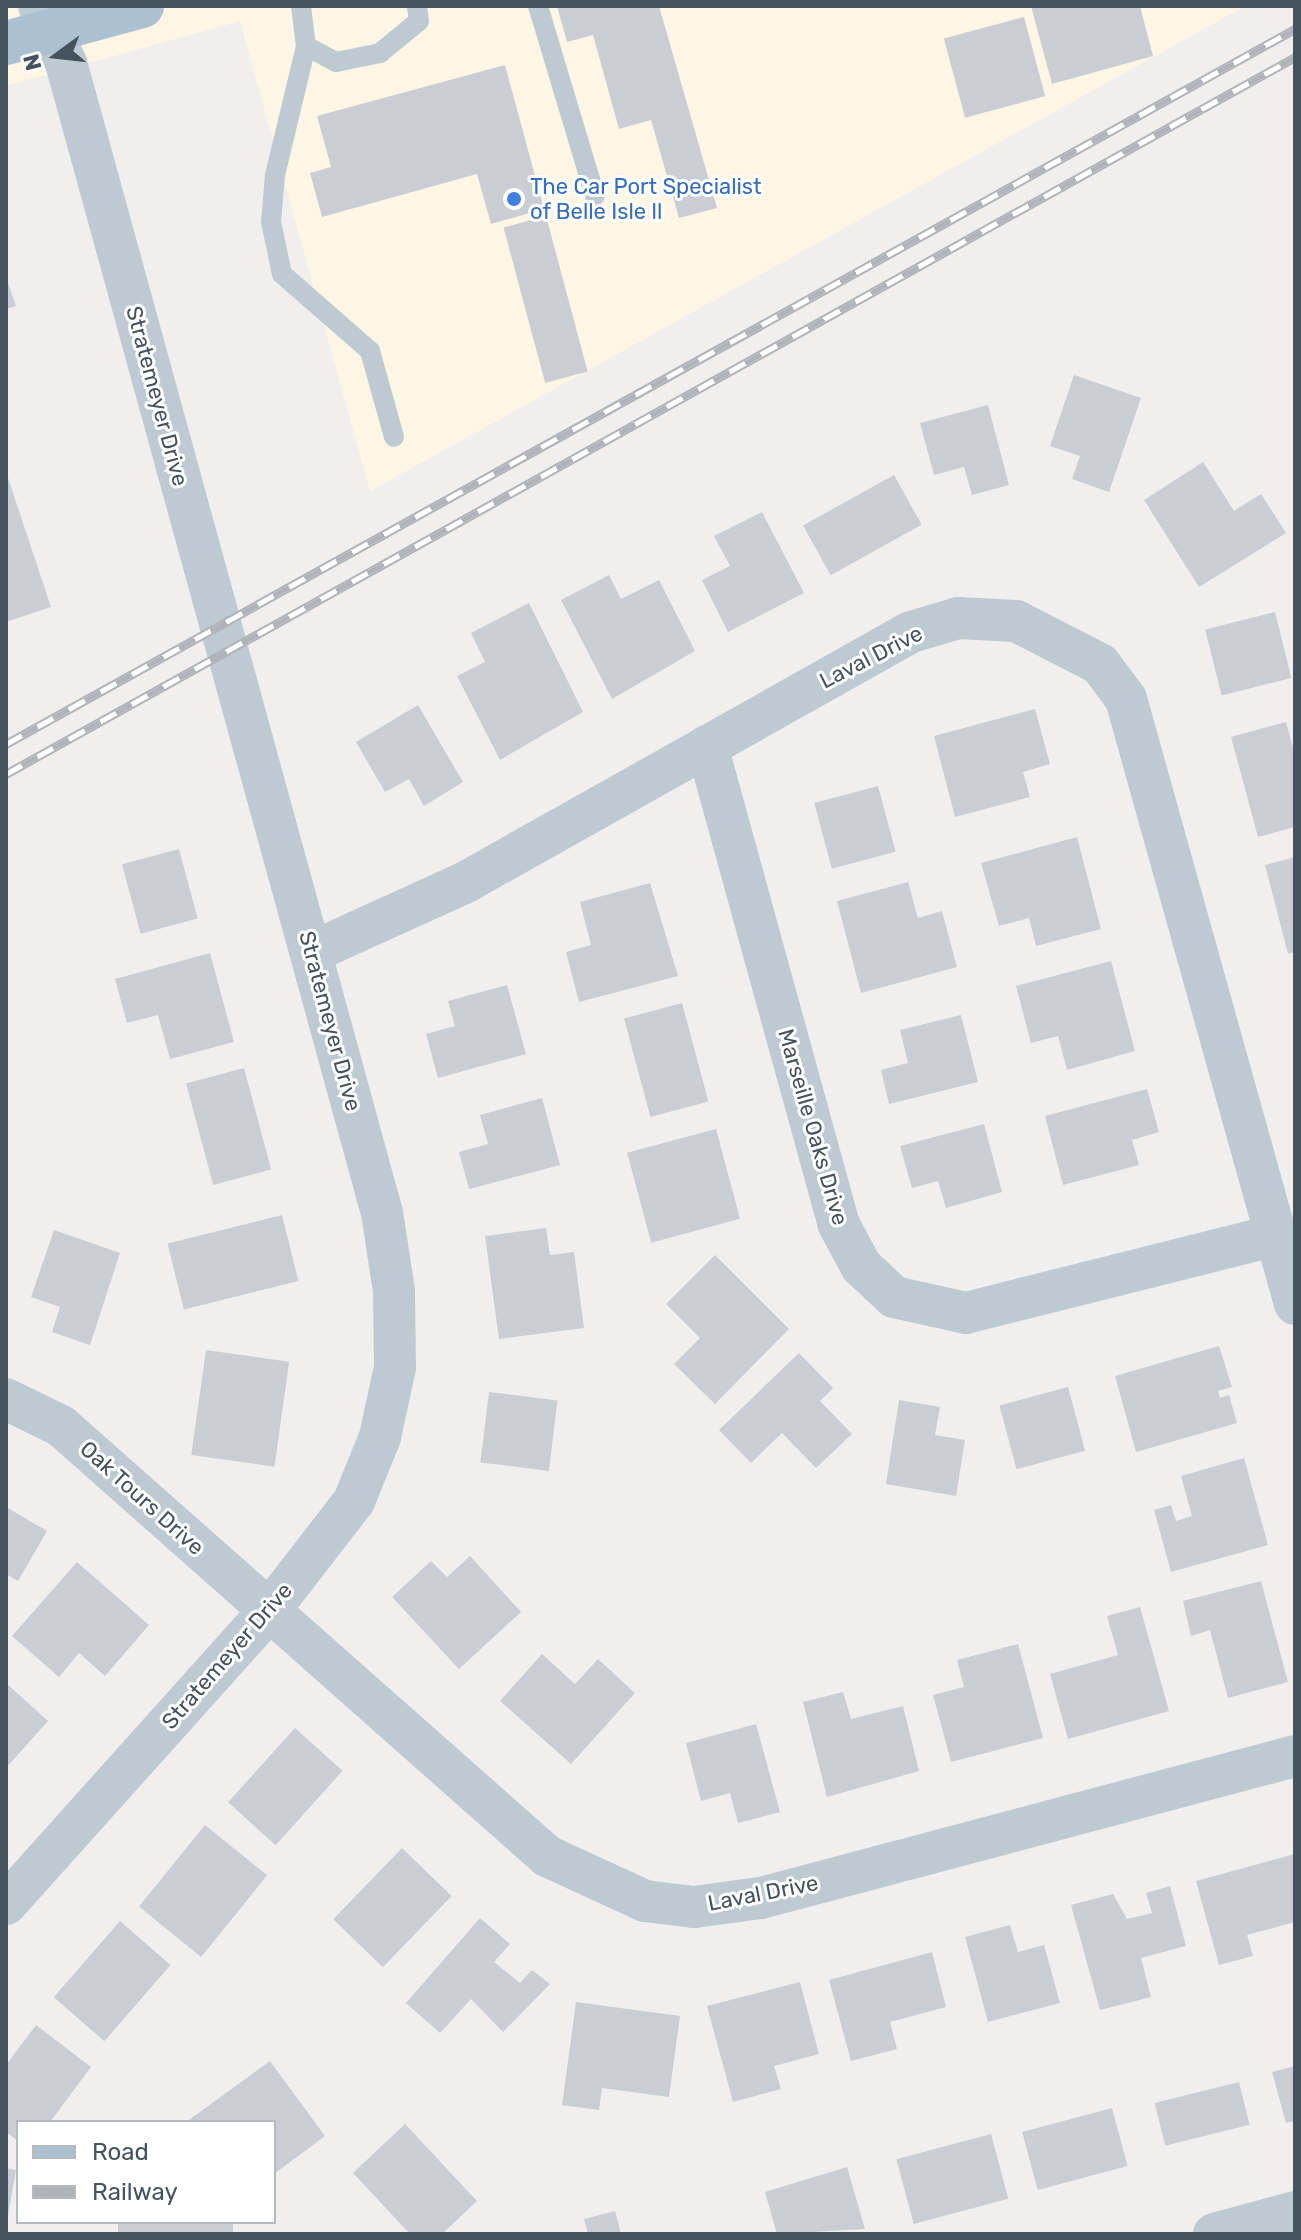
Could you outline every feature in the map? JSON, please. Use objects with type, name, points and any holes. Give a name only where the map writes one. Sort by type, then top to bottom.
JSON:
[{"type":"main road","points":[[6,43],[48,18],[142,6]]},
{"type":"street","name":"Stratemeyer Drive","points":[[6,1904],[269,1611],[354,1501],[380,1437],[395,1367],[394,1291],[382,1213],[312,952],[48,18]]},
{"type":"street","name":"Laval Drive","points":[[312,952],[466,882],[911,632],[958,618],[1016,621],[1100,664],[1126,699],[1143,745],[1295,1304]]},
{"type":"street","name":"Marseille Oaks Drive","points":[[707,746],[838,1223],[861,1266],[894,1297],[966,1313],[1276,1235]]},
{"type":"street","name":"Oak Tours Drive","points":[[6,1399],[61,1426],[269,1611]]},
{"type":"street","name":"Laval Drive","points":[[269,1611],[547,1856],[645,1901],[694,1907],[761,1898],[1295,1756]]},
{"type":"street","points":[[1214,2234],[1295,2212]]},
{"type":"lane","points":[[301,6],[306,46],[275,175],[271,222],[282,274],[370,351],[394,437]]},
{"type":"lane","points":[[306,46],[336,62],[380,53],[419,21],[417,6]]},
{"type":"lane","points":[[538,6],[595,196]]},
{"type":"shaded area","points":[[6,6],[1245,6],[370,491],[240,21],[6,86]]},
{"type":"building","points":[[557,6],[659,6],[717,208],[679,218],[651,120],[619,129],[593,35],[567,42]]},
{"type":"building","points":[[1031,6],[1140,6],[1153,56],[1052,84]]},
{"type":"building","points":[[1024,17],[1045,96],[965,118],[944,38]]},
{"type":"building","points":[[505,65],[544,209],[491,224],[477,174],[322,217],[310,173],[331,167],[317,116]]},
{"type":"building","points":[[546,216],[588,372],[545,383],[503,227]]},
{"type":"building","points":[[6,277],[16,306],[6,309]]},
{"type":"building","points":[[1074,375],[1141,398],[1109,492],[1072,479],[1080,456],[1050,446]]},
{"type":"building","points":[[988,405],[1009,485],[972,495],[964,467],[934,475],[920,423]]},
{"type":"building","points":[[1203,462],[1234,511],[1261,494],[1286,533],[1199,587],[1144,500]]},
{"type":"building","points":[[6,472],[51,607],[6,622]]},
{"type":"building","points":[[894,475],[922,525],[831,575],[803,525]]},
{"type":"building","points":[[762,512],[804,593],[728,632],[702,580],[730,566],[714,536]]},
{"type":"building","points":[[609,575],[621,599],[659,580],[695,651],[612,699],[561,600]]},
{"type":"building","points":[[529,603],[583,712],[500,760],[457,676],[485,662],[471,633]]},
{"type":"building","points":[[1275,612],[1291,678],[1222,695],[1205,629]]},
{"type":"building","points":[[418,705],[463,782],[424,806],[409,779],[385,792],[356,742]]},
{"type":"building","points":[[1035,709],[1050,764],[1023,772],[1030,797],[955,817],[934,736]]},
{"type":"building","points":[[1286,722],[1295,755],[1295,827],[1258,837],[1231,737]]},
{"type":"building","points":[[878,786],[896,852],[832,869],[814,803]]},
{"type":"building","points":[[1077,837],[1101,929],[1036,946],[1029,918],[999,926],[981,863]]},
{"type":"building","points":[[179,849],[198,919],[141,934],[122,864]]},
{"type":"building","points":[[1295,857],[1295,952],[1288,954],[1265,865]]},
{"type":"building","points":[[908,882],[918,918],[942,911],[957,967],[861,993],[837,901]]},
{"type":"building","points":[[650,883],[678,976],[579,1002],[566,952],[591,945],[580,902]]},
{"type":"building","points":[[210,953],[234,1042],[170,1059],[158,1015],[127,1023],[115,979]]},
{"type":"building","points":[[1111,961],[1135,1051],[1067,1070],[1058,1036],[1031,1043],[1016,986]]},
{"type":"building","points":[[507,985],[526,1054],[438,1078],[426,1034],[455,1026],[448,1001]]},
{"type":"building","points":[[682,1003],[708,1102],[650,1117],[624,1019]]},
{"type":"building","points":[[961,1015],[978,1082],[889,1104],[881,1070],[908,1063],[900,1030]]},
{"type":"building","points":[[244,1068],[271,1169],[213,1185],[186,1084]]},
{"type":"building","points":[[1147,1089],[1159,1132],[1132,1140],[1139,1165],[1063,1185],[1045,1116]]},
{"type":"building","points":[[542,1098],[560,1165],[469,1189],[459,1152],[488,1144],[480,1115]]},
{"type":"building","points":[[984,1124],[1002,1192],[946,1208],[938,1181],[912,1188],[900,1146]]},
{"type":"building","points":[[716,1129],[740,1219],[651,1243],[627,1153]]},
{"type":"building","points":[[282,1215],[298,1281],[184,1310],[168,1244]]},
{"type":"building","points":[[546,1228],[550,1255],[574,1252],[584,1328],[499,1339],[485,1236]]},
{"type":"building","points":[[54,1230],[120,1253],[90,1345],[52,1332],[60,1307],[31,1297]]},
{"type":"building","points":[[715,1255],[789,1329],[715,1404],[674,1364],[700,1338],[666,1304]]},
{"type":"building","points":[[1219,1346],[1232,1387],[1218,1391],[1220,1398],[1229,1395],[1237,1423],[1136,1452],[1115,1376]]},
{"type":"building","points":[[206,1350],[289,1362],[274,1467],[191,1455]]},
{"type":"building","points":[[799,1353],[833,1388],[820,1401],[852,1434],[816,1468],[782,1433],[751,1463],[719,1430]]},
{"type":"building","points":[[1068,1387],[1085,1451],[1017,1469],[999,1405]]},
{"type":"building","points":[[489,1392],[557,1400],[549,1471],[480,1462]]},
{"type":"building","points":[[899,1400],[940,1407],[935,1435],[965,1440],[956,1496],[886,1484]]},
{"type":"building","points":[[1244,1458],[1268,1545],[1171,1572],[1154,1510],[1171,1505],[1176,1521],[1192,1516],[1181,1476]]},
{"type":"building","points":[[6,1507],[47,1531],[18,1581],[6,1574]]},
{"type":"building","points":[[470,1556],[521,1612],[459,1669],[392,1597],[431,1561],[447,1577]]},
{"type":"building","points":[[77,1562],[149,1625],[105,1676],[79,1653],[59,1677],[12,1636]]},
{"type":"building","points":[[1261,1581],[1288,1682],[1228,1698],[1210,1630],[1191,1636],[1183,1601]]},
{"type":"building","points":[[1140,1607],[1169,1711],[1068,1739],[1050,1674],[1118,1655],[1107,1616]]},
{"type":"building","points":[[1018,1644],[1043,1738],[951,1762],[933,1695],[964,1687],[957,1660]]},
{"type":"building","points":[[542,1654],[575,1684],[598,1659],[635,1693],[571,1764],[500,1701]]},
{"type":"building","points":[[6,1683],[48,1721],[6,1768]]},
{"type":"building","points":[[843,1692],[851,1719],[903,1706],[919,1771],[827,1797],[803,1702]]},
{"type":"building","points":[[756,1724],[780,1812],[738,1823],[730,1793],[701,1801],[686,1743]]},
{"type":"building","points":[[295,1728],[343,1771],[276,1845],[228,1802]]},
{"type":"building","points":[[205,1825],[267,1875],[201,1957],[139,1907]]},
{"type":"building","points":[[402,1848],[452,1896],[383,1967],[333,1919]]},
{"type":"building","points":[[1295,1854],[1295,1922],[1247,1935],[1253,1956],[1219,1965],[1196,1881]]},
{"type":"building","points":[[1170,1886],[1186,1946],[1141,1958],[1151,1997],[1100,2010],[1071,1905],[1113,1894],[1127,1919],[1152,1913],[1146,1893]]},
{"type":"building","points":[[480,1918],[510,1944],[494,1962],[520,1983],[532,1970],[550,1984],[503,2032],[471,1999],[440,2033],[406,2003]]},
{"type":"building","points":[[120,1921],[171,1965],[104,2041],[54,1997]]},
{"type":"building","points":[[1010,1925],[1018,1952],[1044,1945],[1060,2003],[988,2022],[965,1937]]},
{"type":"building","points":[[932,1952],[946,2007],[890,2022],[897,2049],[851,2061],[829,1980]]},
{"type":"building","points":[[800,1982],[819,2054],[774,2066],[781,2089],[733,2102],[707,2006]]},
{"type":"building","points":[[576,2002],[680,2016],[669,2097],[602,2088],[599,2110],[562,2105]]},
{"type":"building","points":[[36,2025],[91,2067],[51,2120],[16,2120],[16,2140],[6,2132],[6,2065]]},
{"type":"building","points":[[270,2061],[325,2136],[276,2173],[276,2120],[189,2120]]},
{"type":"building","points":[[1295,2066],[1295,2121],[1286,2123],[1272,2072]]},
{"type":"building","points":[[1239,2082],[1250,2125],[1165,2146],[1155,2103]]},
{"type":"building","points":[[1112,2108],[1128,2166],[1038,2190],[1022,2132]]},
{"type":"building","points":[[405,2124],[477,2201],[442,2234],[410,2234],[353,2173]]},
{"type":"building","points":[[991,2134],[1008,2199],[914,2224],[896,2159]]},
{"type":"building","points":[[847,2167],[865,2229],[777,2234],[765,2192]]},
{"type":"building","points":[[6,2168],[16,2170],[8,2216],[6,2216]]},
{"type":"building","points":[[615,2211],[621,2234],[588,2234],[584,2219]]},
{"type":"building","points":[[118,2224],[233,2224],[233,2234],[118,2234]]},
{"type":"railway","points":[[6,744],[1295,29]]},
{"type":"railway","points":[[6,774],[1295,57]]},
{"type":"place","name":"The Car Port Specialist of Belle Isle ll","points":[[514,199]]}]
